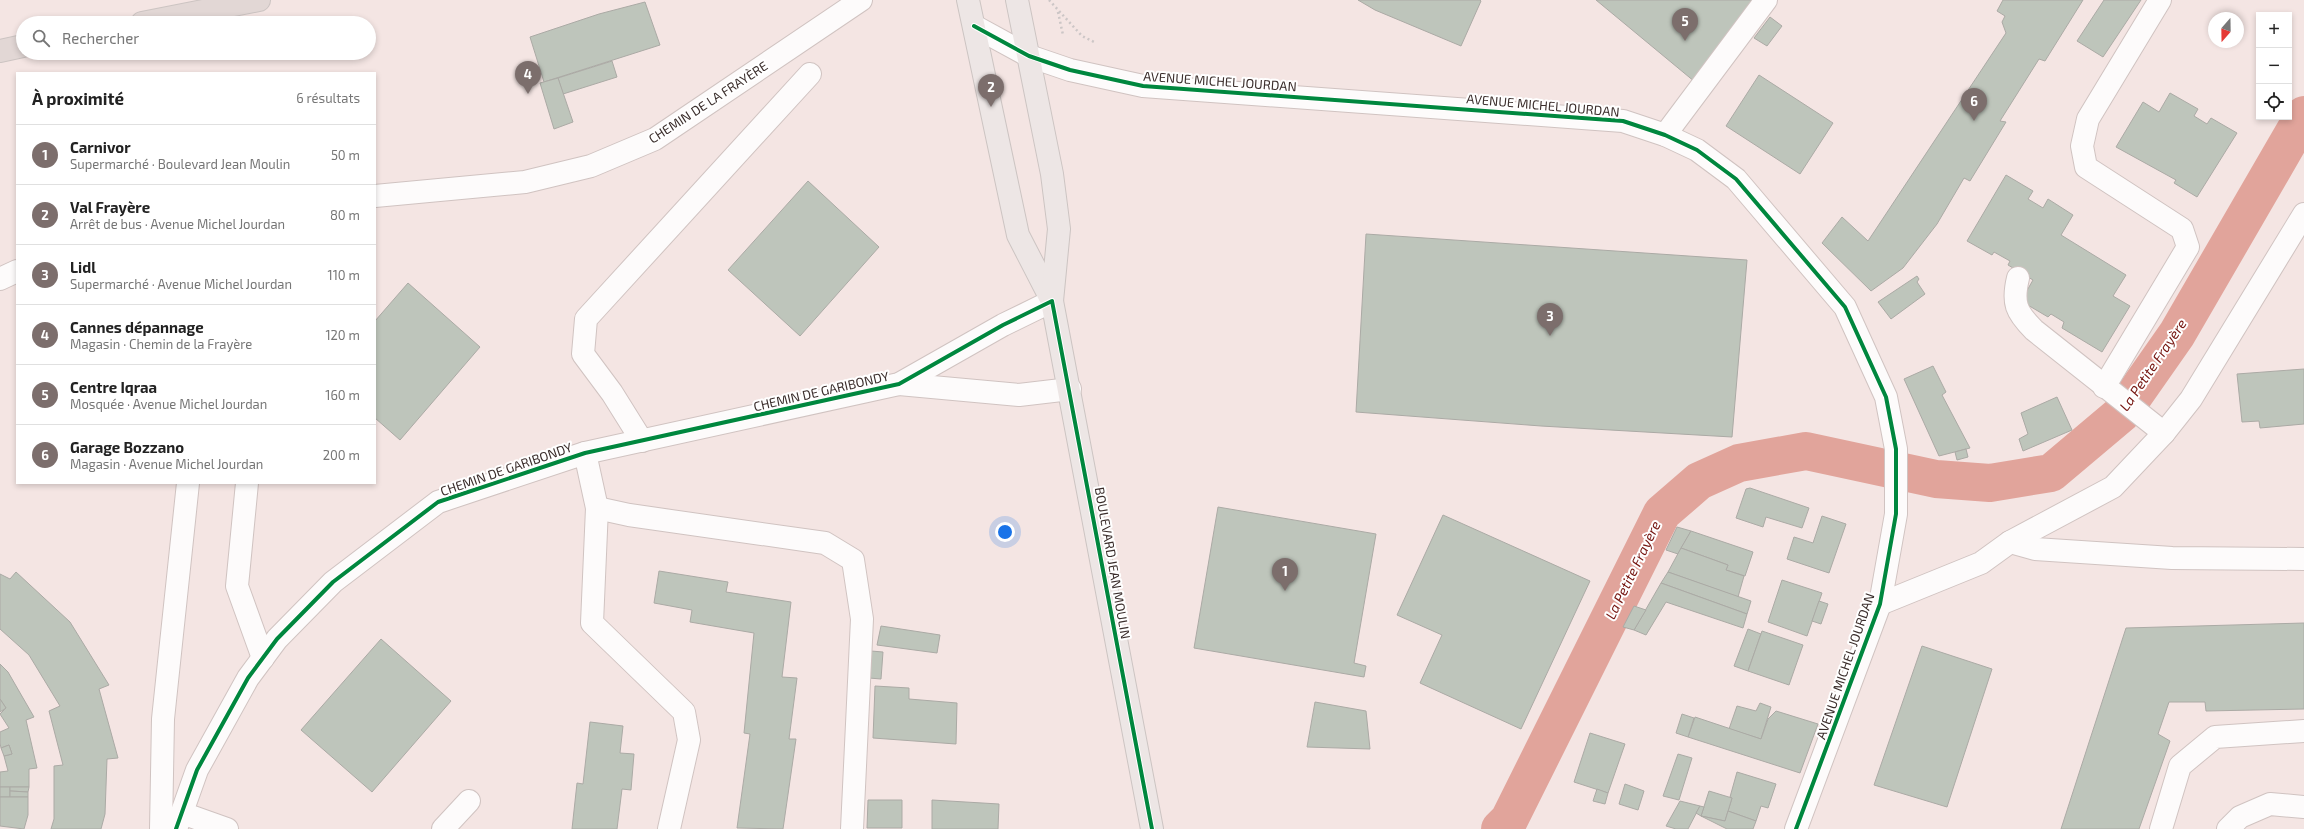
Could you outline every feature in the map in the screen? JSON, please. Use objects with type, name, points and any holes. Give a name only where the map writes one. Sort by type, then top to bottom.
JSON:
[{"type":"highway","points":[[178,16],[259,0]]},
{"type":"highway","points":[[0,51],[16,48]]},
{"type":"main road","points":[[968,0],[1018,235],[1052,301]]},
{"type":"main road","points":[[1017,0],[1052,174],[1059,229],[1052,301]]},
{"type":"main road","name":"BOULEVARD JEAN MOULIN","points":[[1052,301],[1070,389],[1152,829]]},
{"type":"street","name":"CHEMIN DE LA FRAYÈRE","points":[[376,196],[525,182],[591,166],[655,139],[861,0]]},
{"type":"street","points":[[1665,135],[1766,0]]},
{"type":"street","points":[[2107,389],[2188,247],[2182,229],[2086,167],[2082,146],[2088,119],[2160,0]]},
{"type":"street","name":"AVENUE MICHEL JOURDAN","points":[[974,26],[1029,56],[1070,70],[1143,86],[1623,121],[1665,135],[1697,150],[1736,179],[1845,307],[1886,397],[1896,449],[1896,514],[1880,604],[1796,829]]},
{"type":"street","points":[[642,442],[612,393],[583,354],[586,319],[810,74]]},
{"type":"street","points":[[1880,604],[1981,563],[2010,542],[2113,487],[2164,433],[2191,398],[2304,214]]},
{"type":"street","points":[[0,279],[16,271]]},
{"type":"street","points":[[2018,278],[2014,294],[2020,316],[2107,389],[2144,415],[2164,433]]},
{"type":"street","name":"CHEMIN DE GARIBONDY","points":[[179,821],[197,770],[248,678],[277,639],[333,582],[438,502],[585,453],[642,442],[899,384],[1002,325],[1052,301]]},
{"type":"street","name":"CHEMIN DE GARIBONDY","points":[[899,384],[1019,395],[1070,389]]},
{"type":"street","points":[[585,453],[598,508],[592,622],[684,712],[689,740],[669,829]]},
{"type":"street","points":[[161,829],[163,719],[188,484]]},
{"type":"street","points":[[247,484],[237,586],[263,658]]},
{"type":"street","points":[[598,508],[629,515],[825,543],[853,560],[862,619],[852,829]]},
{"type":"street","points":[[2010,542],[2035,549],[2172,558],[2304,559]]},
{"type":"street","points":[[2161,829],[2180,766],[2215,736],[2304,731]]},
{"type":"street","points":[[442,829],[469,801]]},
{"type":"street","points":[[2228,829],[2240,817],[2270,804],[2304,807]]},
{"type":"street","points":[[179,821],[228,829]]},
{"type":"path","points":[[1049,0],[1058,12]]},
{"type":"building","points":[[1358,0],[1481,1],[1461,46],[1375,10]]},
{"type":"building","points":[[1596,0],[1753,0],[1695,82]]},
{"type":"building","points":[[2003,0],[2083,0],[2045,61],[2039,59],[2000,121],[2006,122],[1970,181],[1964,178],[1937,224],[1903,268],[1871,291],[1822,243],[1842,217],[1868,241],[2006,33],[2002,22],[2005,16],[1997,11]]},
{"type":"building","points":[[2104,0],[2141,0],[2103,57],[2077,41]]},
{"type":"building","points":[[645,2],[660,45],[544,82],[530,37],[599,14]]},
{"type":"building","points":[[1770,17],[1782,26],[1767,46],[1754,38]]},
{"type":"building","points":[[612,61],[617,77],[563,94],[558,78]]},
{"type":"building","points":[[1759,75],[1833,123],[1800,174],[1726,126]]},
{"type":"building","points":[[558,78],[573,122],[554,129],[540,83]]},
{"type":"building","points":[[2170,93],[2198,109],[2194,116],[2207,124],[2211,118],[2237,133],[2197,197],[2174,183],[2176,180],[2116,147],[2143,102],[2159,112]]},
{"type":"building","points":[[2006,175],[2033,191],[2028,199],[2043,208],[2048,199],[2073,215],[2061,235],[2126,275],[2113,296],[2130,306],[2102,352],[2062,328],[2064,322],[2051,314],[2048,317],[2021,301],[2033,280],[2008,265],[2010,261],[1994,252],[1992,255],[1967,241]]},
{"type":"building","points":[[808,181],[879,247],[800,336],[728,270]]},
{"type":"building","points":[[1366,234],[1747,260],[1732,437],[1541,426],[1356,412]]},
{"type":"building","points":[[1917,276],[1919,279],[1917,282],[1925,294],[1891,319],[1878,302]]},
{"type":"building","points":[[408,283],[480,347],[400,440],[376,419],[376,320]]},
{"type":"building","points":[[1933,366],[1946,392],[1942,395],[1970,448],[1939,456],[1904,379]]},
{"type":"building","points":[[2304,369],[2304,424],[2260,428],[2259,421],[2242,422],[2237,374]]},
{"type":"building","points":[[2057,397],[2072,430],[2023,451],[2019,439],[2028,434],[2021,413]]},
{"type":"building","points":[[1966,449],[1968,457],[1957,460],[1955,452]]},
{"type":"building","points":[[1750,488],[1809,508],[1802,528],[1766,517],[1763,527],[1736,518],[1746,489]]},
{"type":"building","points":[[1218,507],[1376,534],[1354,663],[1366,666],[1364,677],[1194,648]]},
{"type":"building","points":[[1443,515],[1590,581],[1521,729],[1420,683],[1442,635],[1397,615]]},
{"type":"building","points":[[1822,516],[1846,524],[1829,573],[1787,559],[1794,537],[1813,543]]},
{"type":"building","points":[[1677,527],[1691,531],[1678,554],[1666,550]]},
{"type":"building","points":[[1691,531],[1753,552],[1745,576],[1726,570],[1728,565],[1681,548]]},
{"type":"building","points":[[1681,548],[1728,565],[1726,570],[1744,576],[1738,597],[1668,572]]},
{"type":"building","points":[[659,571],[728,582],[726,592],[791,602],[782,677],[797,678],[789,739],[796,739],[783,829],[737,828],[750,734],[744,733],[754,633],[690,622],[692,610],[654,603]]},
{"type":"building","points":[[16,572],[70,622],[109,685],[99,689],[118,758],[107,759],[105,814],[101,829],[51,829],[54,819],[54,766],[63,765],[49,711],[60,706],[29,655],[0,629],[0,574],[10,579]]},
{"type":"building","points":[[1668,572],[1751,601],[1747,614],[1661,583]]},
{"type":"building","points":[[1782,580],[1822,593],[1807,636],[1768,622]]},
{"type":"building","points":[[1661,583],[1747,614],[1743,628],[1666,602],[1646,635],[1634,630]]},
{"type":"building","points":[[1819,601],[1828,604],[1821,624],[1812,621]]},
{"type":"building","points":[[1634,606],[1646,610],[1634,630],[1623,627]]},
{"type":"building","points":[[2304,623],[2304,709],[2206,711],[2205,702],[2169,702],[2158,734],[2170,741],[2139,829],[2061,829],[2126,628]]},
{"type":"building","points":[[881,626],[940,635],[937,653],[877,645]]},
{"type":"building","points":[[1748,629],[1761,634],[1748,671],[1734,666]]},
{"type":"building","points":[[1762,631],[1803,645],[1789,685],[1748,671]]},
{"type":"building","points":[[381,639],[451,701],[372,792],[301,730]]},
{"type":"building","points":[[1922,646],[1992,669],[1947,807],[1874,785]]},
{"type":"building","points":[[871,651],[883,652],[881,679],[869,678]]},
{"type":"building","points":[[0,664],[8,672],[34,717],[26,720],[37,768],[29,769],[29,787],[0,787],[0,772],[8,771],[4,756],[12,754],[9,745],[1,748],[0,743],[0,732],[9,728],[0,714],[6,708],[0,699]]},
{"type":"building","points":[[875,686],[909,688],[909,699],[957,703],[956,744],[873,738]]},
{"type":"building","points":[[0,699],[6,708],[0,712]]},
{"type":"building","points":[[1315,702],[1366,711],[1370,749],[1307,747]]},
{"type":"building","points":[[1760,703],[1771,707],[1761,739],[1729,729],[1737,706],[1756,711]]},
{"type":"building","points":[[1776,711],[1818,724],[1800,773],[1688,737],[1695,717],[1761,739],[1768,719]]},
{"type":"building","points":[[1682,714],[1694,718],[1688,737],[1676,733]]},
{"type":"building","points":[[590,722],[623,726],[620,753],[634,754],[631,790],[622,789],[617,829],[572,829],[577,783],[583,784]]},
{"type":"building","points":[[1590,733],[1625,744],[1608,793],[1574,782]]},
{"type":"building","points":[[9,745],[12,754],[4,756],[1,748]]},
{"type":"building","points":[[1678,754],[1692,758],[1679,800],[1663,796]]},
{"type":"building","points":[[1737,772],[1776,784],[1768,808],[1761,806],[1756,821],[1728,811]]},
{"type":"building","points":[[1625,784],[1644,791],[1638,810],[1619,804]]},
{"type":"building","points":[[0,787],[10,787],[10,797],[0,797]]},
{"type":"building","points":[[10,787],[29,787],[28,792],[10,791]]},
{"type":"building","points":[[1597,789],[1608,793],[1605,804],[1593,801]]},
{"type":"building","points":[[10,791],[28,792],[28,797],[10,797]]},
{"type":"building","points":[[1709,791],[1732,798],[1725,821],[1701,816]]},
{"type":"building","points":[[0,797],[28,797],[28,815],[24,829],[0,826]]},
{"type":"building","points":[[868,800],[902,800],[902,828],[867,828]]},
{"type":"building","points":[[932,800],[999,804],[998,829],[932,829]]},
{"type":"building","points":[[1680,801],[1700,806],[1688,829],[1676,829],[1666,826]]},
{"type":"building","points":[[1700,806],[1704,807],[1701,816],[1696,813]]},
{"type":"building","points":[[1728,811],[1756,821],[1753,829],[1727,829],[1701,816],[1725,821]]},
{"type":"waterway","name":"La Petite Frayère","points":[[1500,829],[1509,820],[1662,513],[1699,481],[1739,463],[1806,451],[1936,479],[1990,483],[2051,473],[2121,414],[2177,334],[2304,115]]},
{"type":"cycle path","points":[[974,26],[1029,56],[1070,70],[1143,86],[1623,121],[1665,135],[1697,150],[1736,179],[1845,307],[1886,397],[1896,449],[1896,514],[1880,604],[1796,829]]},
{"type":"cycle path","points":[[176,829],[197,770],[248,678],[277,639],[333,582],[438,502],[585,453],[899,384],[1003,325],[1052,301],[1152,829]]},
{"type":"place","name":"Centre Iqraa","points":[[1685,41]]},
{"type":"place","name":"Cannes dépannage","points":[[528,94]]},
{"type":"place","name":"Val Frayère","points":[[991,107]]},
{"type":"place","name":"Garage Bozzano","points":[[1974,121]]},
{"type":"place","name":"Lidl","points":[[1550,336]]},
{"type":"place","name":"Carnivor","points":[[1285,591]]}]
